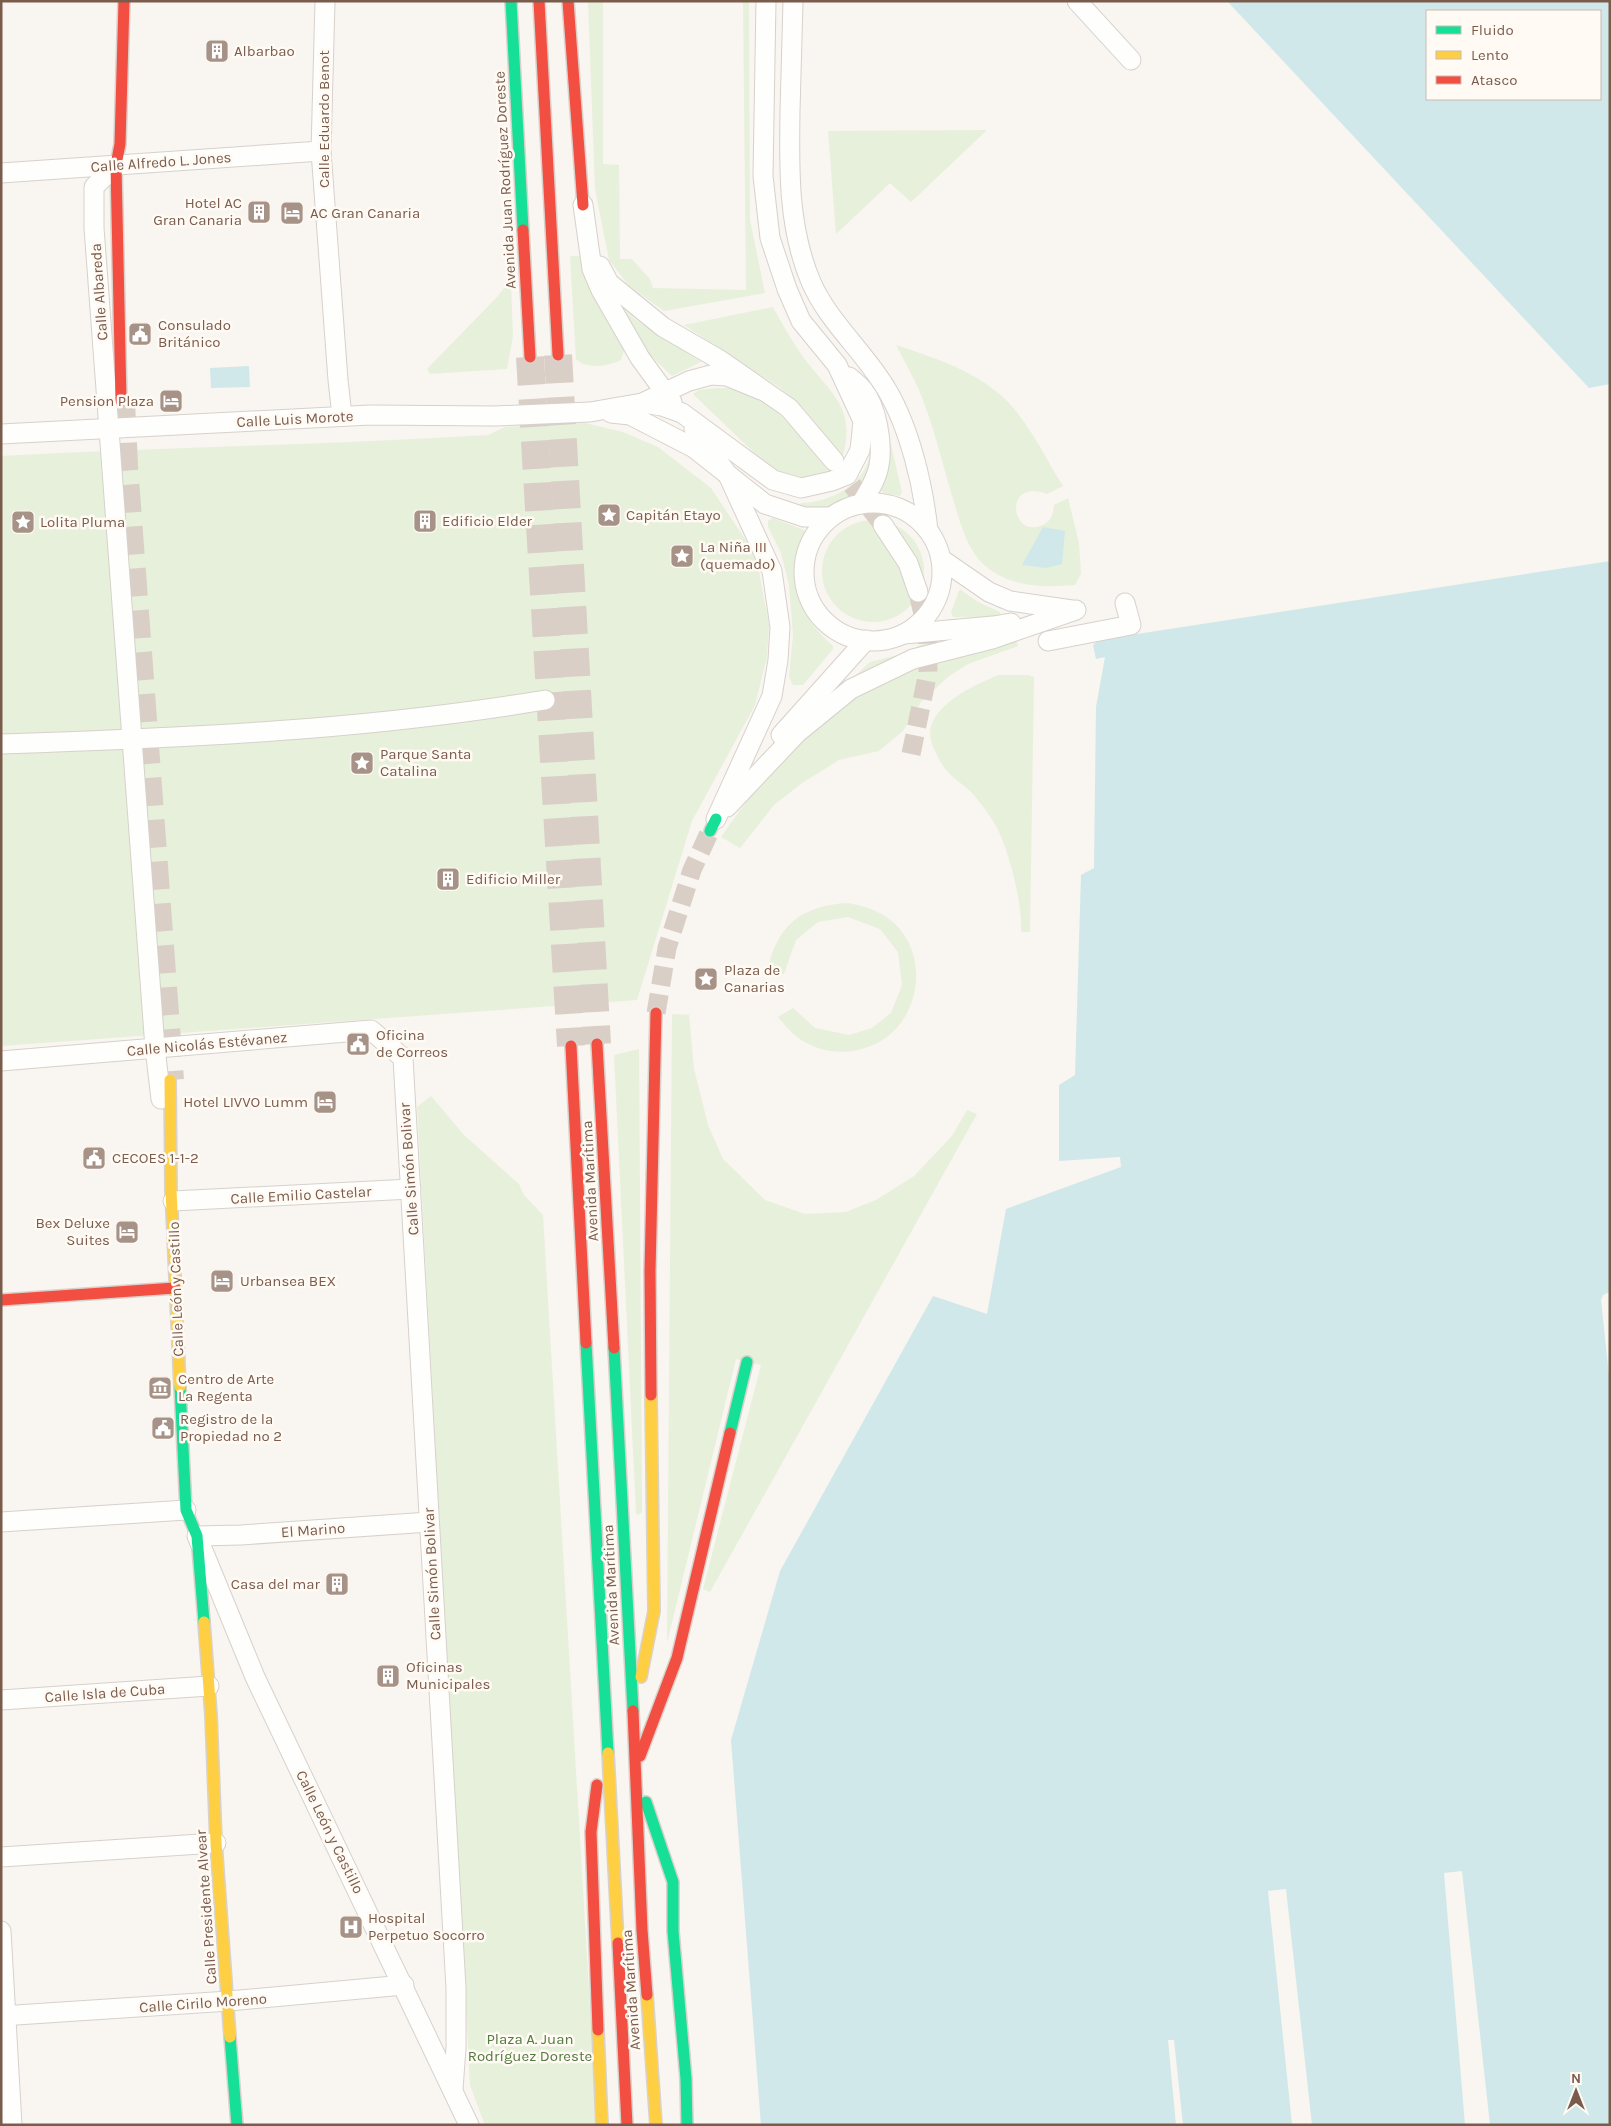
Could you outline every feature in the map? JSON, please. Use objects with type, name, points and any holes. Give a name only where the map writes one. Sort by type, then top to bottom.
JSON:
[{"type":"main road","name":"Calle Albareda","points":[[121,401],[116,165],[120,144],[124,1]]},
{"type":"main road","name":"Avenida Juan Rodríguez Doreste","points":[[511,1],[530,357]]},
{"type":"main road","points":[[539,1],[558,355]]},
{"type":"main road","points":[[568,1],[583,205]]},
{"type":"main road","points":[[633,1718],[654,1612],[650,1271],[656,1013]]},
{"type":"main road","name":"Avenida Marítima","points":[[597,1044],[637,1770],[642,1930],[656,2125]]},
{"type":"main road","name":"Avenida Marítima","points":[[571,1046],[627,2125]]},
{"type":"main road","name":"Calle León y Castillo","points":[[170,1080],[178,1197],[175,1288],[186,1510],[197,1536],[209,1686]]},
{"type":"main road","points":[[1,1300],[175,1288]]},
{"type":"main road","points":[[687,2125],[686,2079],[673,1931],[673,1882],[637,1770],[677,1658],[747,1362]]},
{"type":"main road","name":"Calle Presidente Alvear","points":[[209,1686],[216,1843],[237,2125]]},
{"type":"main road","points":[[602,2125],[591,1832],[606,1707]]},
{"type":"street","name":"Calle Eduardo Benot","points":[[324,1],[321,151],[342,416]]},
{"type":"street","points":[[766,1],[763,176],[770,238],[787,289],[801,322],[837,366],[864,391],[876,415],[879,465],[871,487],[861,504]]},
{"type":"street","points":[[793,1],[789,172],[796,236],[818,296],[832,318],[887,390],[898,414],[905,430],[924,495],[928,530]]},
{"type":"street","points":[[1077,1],[1131,60]]},
{"type":"street","name":"Calle Alfredo L. Jones","points":[[1,173],[321,151]]},
{"type":"street","name":"Calle Albareda","points":[[116,165],[94,187],[94,228],[131,740]]},
{"type":"street","points":[[583,205],[600,265],[609,283],[663,327],[720,360],[788,408],[834,461]]},
{"type":"street","points":[[583,205],[592,269],[601,290],[640,358],[728,475],[772,571],[780,627],[778,660],[772,696],[713,825]]},
{"type":"street","points":[[642,403],[662,406],[682,413],[772,480],[800,488],[832,481],[847,475],[860,450],[863,421],[837,366]]},
{"type":"street","points":[[590,412],[642,403],[666,394],[689,381],[711,375],[727,376],[761,390]]},
{"type":"street","points":[[590,412],[630,415],[694,448],[765,504],[804,517],[830,517]]},
{"type":"street","name":"Calle Luis Morote","points":[[1,434],[342,416],[495,416],[590,412]]},
{"type":"street","points":[[903,634],[922,621],[935,602],[942,581],[941,558],[928,530],[915,517],[898,508],[880,503],[861,504],[845,509],[830,517],[816,532],[807,550],[804,571],[806,591],[815,610],[828,625],[846,636],[866,640],[885,640],[903,634],[993,626],[1076,610]]},
{"type":"street","points":[[883,525],[908,563],[918,592]]},
{"type":"street","points":[[941,558],[990,592],[1010,602],[1076,610]]},
{"type":"street","points":[[1048,641],[1131,625],[1125,603]]},
{"type":"street","points":[[713,825],[797,732],[851,689],[913,659],[992,639],[1076,610]]},
{"type":"street","points":[[713,825],[786,729],[866,640]]},
{"type":"street","points":[[1,744],[131,740],[347,727],[545,700]]},
{"type":"street","name":"Calle León y Castillo","points":[[131,740],[155,1048],[178,1197]]},
{"type":"street","name":"Calle Nicolás Estévanez","points":[[1,1061],[371,1030],[403,1058]]},
{"type":"street","name":"Calle Simón Bolivar","points":[[403,1058],[456,1988],[456,2048],[453,2089]]},
{"type":"street","name":"Calle Emilio Castelar","points":[[178,1197],[411,1189]]},
{"type":"street","points":[[1,1522],[186,1510]]},
{"type":"street","name":"El Marino","points":[[197,1536],[241,1535],[429,1522]]},
{"type":"street","name":"Calle León y Castillo","points":[[197,1536],[256,1677],[469,2125]]},
{"type":"street","name":"Calle Isla de Cuba","points":[[1,1700],[209,1686]]},
{"type":"street","points":[[1,1857],[216,1843]]},
{"type":"street","points":[[1,1931],[3,2015],[12,2125]]},
{"type":"street","name":"Calle Cirilo Moreno","points":[[3,2015],[229,2001],[404,1985]]},
{"type":"green space","points":[[588,1],[603,1],[603,164],[619,165],[620,259],[632,259],[650,279],[653,288],[746,290],[743,1],[749,1],[750,220],[765,293],[664,311],[629,286],[609,260],[595,189]]},
{"type":"green space","points":[[987,130],[911,202],[890,183],[836,234],[828,131]]},
{"type":"green space","points":[[570,256],[585,256],[603,314],[624,351],[621,360],[610,364],[591,366],[576,359]]},
{"type":"green space","points":[[507,284],[511,284],[513,336],[507,369],[430,374],[427,369],[498,296]]},
{"type":"green space","points":[[621,307],[636,320],[701,362],[672,376],[642,347]]},
{"type":"green space","points":[[773,307],[803,357],[838,401],[846,424],[843,456],[801,406],[779,387],[684,325]]},
{"type":"green space","points":[[896,345],[949,364],[974,376],[1007,401],[1025,424],[1063,486],[1047,494],[1033,491],[1024,493],[1018,500],[1016,508],[1018,516],[1022,523],[1030,527],[1040,526],[1050,518],[1054,505],[1068,498],[1079,543],[1081,574],[1075,585],[1037,586],[1013,581],[991,570],[975,555],[960,522],[924,403]]},
{"type":"green space","points":[[716,388],[739,389],[753,394],[766,403],[791,425],[832,475],[805,482],[773,471],[693,394],[699,390]]},
{"type":"green space","name":"Parque Santa Catalina","points":[[585,423],[623,432],[658,447],[711,488],[747,542],[758,566],[769,625],[767,657],[755,705],[692,821],[637,1000],[1,1046],[1,456],[488,435],[505,427]]},
{"type":"green space","points":[[887,428],[902,492],[900,496],[881,491],[888,468]]},
{"type":"green space","points":[[873,447],[872,459],[865,481],[851,498],[842,505],[832,509],[817,510],[800,507],[801,503],[818,501],[836,495],[851,485],[865,469]]},
{"type":"green space","points":[[773,518],[805,532],[797,563],[797,588],[809,619],[833,646],[833,649],[803,685],[793,685],[789,677],[793,635],[789,585],[781,553],[768,527],[768,521]]},
{"type":"green space","points":[[873,520],[893,524],[909,535],[920,551],[924,571],[920,591],[909,607],[893,618],[873,622],[853,618],[837,607],[826,591],[822,571],[826,551],[837,535],[853,524]]},
{"type":"green space","points":[[961,590],[978,602],[1000,612],[1000,616],[996,618],[953,617],[951,612]]},
{"type":"green space","points":[[940,640],[942,643],[853,678],[870,662],[906,653],[928,641]]},
{"type":"green space","points":[[1017,642],[1018,646],[968,664],[949,676],[921,702],[903,731],[879,751],[839,760],[802,783],[774,805],[740,848],[721,837],[737,814],[776,767],[797,745],[843,706],[868,690],[906,671],[954,656]]},
{"type":"green space","points":[[999,675],[1028,675],[1034,677],[1030,932],[1021,932],[1020,907],[1014,878],[1006,849],[996,826],[974,795],[943,766],[930,738],[932,724],[946,705],[967,690]]},
{"type":"green space","points":[[849,903],[885,916],[896,925],[911,949],[916,977],[911,1005],[895,1030],[871,1046],[842,1052],[813,1046],[800,1039],[778,1017],[793,1008],[815,1028],[849,1035],[872,1028],[891,1013],[902,985],[898,952],[880,929],[848,917],[818,922],[796,940],[784,974],[767,973],[777,943],[793,921],[817,908]]},
{"type":"green space","points":[[672,1014],[689,1015],[694,1069],[708,1125],[723,1159],[765,1200],[805,1214],[846,1212],[876,1200],[914,1176],[952,1136],[967,1110],[977,1114],[710,1592],[703,1589],[761,1365],[736,1359],[667,1643]]},
{"type":"green space","points":[[639,1049],[642,1512],[638,1515],[636,1513],[614,1055]]},
{"type":"green space","name":"Plaza A. Juan Rodríguez Doreste","points":[[431,1096],[464,1135],[519,1184],[524,1195],[543,1215],[597,2125],[485,2125],[470,2085],[417,1107]]},
{"type":"water","points":[[1227,1],[1610,1],[1610,384],[1589,388]]},
{"type":"water","points":[[249,366],[250,387],[211,388],[210,368]]},
{"type":"water","points":[[1043,527],[1065,531],[1062,564],[1046,568],[1022,565]]},
{"type":"water","points":[[1610,561],[1610,1292],[1603,1295],[1601,1300],[1610,1385],[1610,2125],[1490,2125],[1462,1871],[1444,1873],[1465,2125],[1312,2125],[1286,1889],[1268,1891],[1292,2125],[761,2125],[731,1740],[780,1571],[933,1296],[987,1314],[1006,1209],[1121,1167],[1120,1157],[1059,1161],[1059,1085],[1075,1075],[1081,875],[1094,868],[1096,707],[1105,657],[1096,659],[1093,645],[1098,640]]},
{"type":"pier","points":[[1168,2040],[1174,2040],[1183,2125],[1176,2125]]},
{"type":"tunnel","points":[[558,355],[597,1044]]},
{"type":"tunnel","points":[[530,357],[571,1046]]},
{"type":"tunnel","points":[[121,401],[124,466],[170,1080]]},
{"type":"tunnel","points":[[835,463],[883,525]]},
{"type":"tunnel","points":[[911,754],[928,672],[927,632],[918,592]]},
{"type":"tunnel","points":[[656,1013],[667,948],[692,870],[710,831]]},
{"type":"traffic: fast","points":[[511,1],[523,230]]},
{"type":"traffic: fast","points":[[710,831],[716,819]]},
{"type":"traffic: fast","points":[[586,1343],[608,1753]]},
{"type":"traffic: fast","points":[[614,1348],[633,1711]]},
{"type":"traffic: fast","points":[[730,1433],[747,1362]]},
{"type":"traffic: fast","points":[[180,1387],[186,1510],[197,1536],[204,1622]]},
{"type":"traffic: fast","points":[[646,1802],[673,1882],[673,1931],[686,2079],[687,2125]]},
{"type":"traffic: fast","points":[[230,2037],[237,2125]]},
{"type":"traffic: slow","points":[[170,1080],[171,1190],[180,1387]]},
{"type":"traffic: slow","points":[[641,1677],[654,1611],[651,1395]]},
{"type":"traffic: slow","points":[[204,1622],[211,1715],[216,1843],[230,2037]]},
{"type":"traffic: slow","points":[[608,1753],[618,1943]]},
{"type":"traffic: slow","points":[[647,1995],[656,2125]]},
{"type":"traffic: slow","points":[[598,2030],[602,2125]]},
{"type":"traffic: jam","points":[[121,401],[116,165],[120,144],[124,1]]},
{"type":"traffic: jam","points":[[539,1],[558,355]]},
{"type":"traffic: jam","points":[[568,1],[583,205]]},
{"type":"traffic: jam","points":[[523,230],[530,357]]},
{"type":"traffic: jam","points":[[651,1395],[650,1271],[656,1013]]},
{"type":"traffic: jam","points":[[597,1044],[614,1348]]},
{"type":"traffic: jam","points":[[571,1046],[586,1343]]},
{"type":"traffic: jam","points":[[1,1300],[175,1288]]},
{"type":"traffic: jam","points":[[640,1756],[677,1658],[730,1433]]},
{"type":"traffic: jam","points":[[633,1711],[642,1930],[647,1995]]},
{"type":"traffic: jam","points":[[597,1785],[591,1832],[598,2030]]},
{"type":"traffic: jam","points":[[618,1943],[627,2125]]},
{"type":"place","name":"Albarbao","points":[[217,51]]},
{"type":"place","name":"Hotel AC Gran Canaria","points":[[259,212]]},
{"type":"place","name":"AC Gran Canaria","points":[[292,213]]},
{"type":"place","name":"Consulado Británico","points":[[140,334]]},
{"type":"place","name":"Pension Plaza","points":[[171,401]]},
{"type":"place","name":"Capitán Etayo","points":[[609,515]]},
{"type":"place","name":"Edificio Elder","points":[[425,521]]},
{"type":"place","name":"Lolita Pluma","points":[[23,522]]},
{"type":"place","name":"La Niña III (quemado)","points":[[682,556]]},
{"type":"place","name":"Parque Santa Catalina","points":[[362,763]]},
{"type":"place","name":"Edificio Miller","points":[[448,879]]},
{"type":"place","name":"Plaza de Canarias","points":[[706,979]]},
{"type":"place","name":"Oficina de Correos","points":[[358,1044]]},
{"type":"place","name":"Hotel LIVVO Lumm","points":[[325,1102]]},
{"type":"place","name":"CECOES 1-1-2","points":[[94,1158]]},
{"type":"place","name":"Bex Deluxe Suites","points":[[127,1232]]},
{"type":"place","name":"Urbansea BEX","points":[[222,1281]]},
{"type":"place","name":"Centro de Arte La Regenta","points":[[160,1388]]},
{"type":"place","name":"Registro de la Propiedad nº 2","points":[[163,1428]]},
{"type":"place","name":"Casa del mar","points":[[337,1584]]},
{"type":"place","name":"Oficinas Municipales","points":[[388,1676]]},
{"type":"place","name":"Hospital Perpetuo Socorro","points":[[351,1927]]}]
